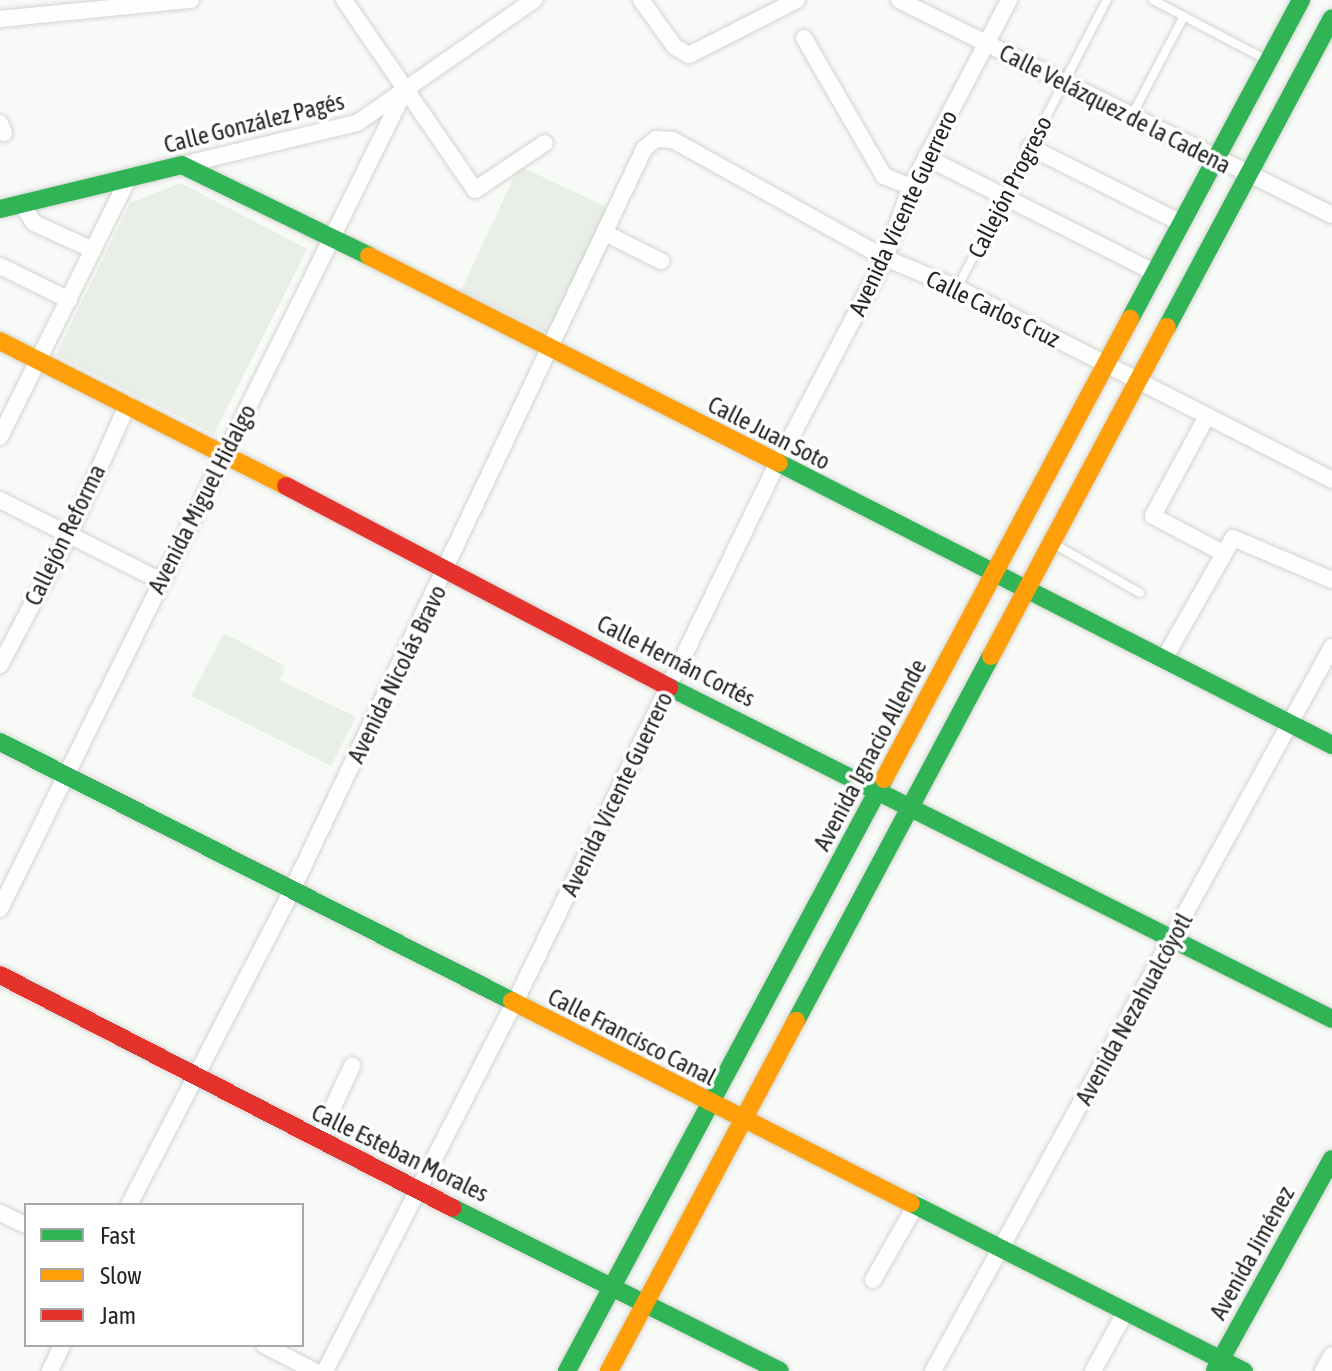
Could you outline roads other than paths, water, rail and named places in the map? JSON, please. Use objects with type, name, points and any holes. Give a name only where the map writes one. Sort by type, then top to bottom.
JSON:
[{"type":"main road","name":"Avenida Ignacio Allende","points":[[567,1371],[1301,0]]},
{"type":"main road","points":[[609,1371],[1332,18]]},
{"type":"main road","name":"Calle González Pagés","points":[[0,209],[182,165]]},
{"type":"main road","name":"Calle Juan Soto","points":[[182,165],[332,237],[1332,745]]},
{"type":"main road","name":"Calle Hernán Cortés","points":[[0,341],[449,568],[669,687],[879,788],[1332,1019]]},
{"type":"main road","name":"Calle Francisco Canal","points":[[0,742],[293,888],[742,1120],[917,1203],[1000,1250],[1126,1311],[1218,1365],[1244,1371]]},
{"type":"main road","name":"Calle Esteban Morales","points":[[0,975],[191,1077],[780,1371]]},
{"type":"main road","name":"Avenida Jiménez","points":[[1218,1365],[1332,1159]]},
{"type":"street","points":[[0,19],[191,0]]},
{"type":"street","points":[[344,0],[475,190],[545,143]]},
{"type":"street","name":"Calle González Pagés","points":[[182,165],[357,123],[405,90],[512,6],[534,0]]},
{"type":"street","points":[[641,0],[675,47],[689,55],[797,0]]},
{"type":"street","name":"Calle Velázquez de la Cadena","points":[[899,0],[1065,81],[1248,177],[1330,208]]},
{"type":"street","name":"Avenida Vicente Guerrero","points":[[325,1371],[514,1004],[777,464],[885,258],[911,187],[1009,0]]},
{"type":"street","points":[[804,38],[884,176],[911,187]]},
{"type":"street","name":"Avenida Miguel Hidalgo","points":[[0,909],[405,90]]},
{"type":"street","name":"Avenida Nicolás Bravo","points":[[130,1203],[191,1077],[293,888],[449,568],[644,149],[656,139]]},
{"type":"street","name":"Calle Carlos Cruz","points":[[656,139],[673,140],[885,258],[957,288],[1139,384],[1332,480]]},
{"type":"street","points":[[1030,147],[1181,223]]},
{"type":"street","points":[[926,157],[1154,272]]},
{"type":"street","points":[[0,437],[128,179]]},
{"type":"street","points":[[22,204],[34,223],[93,250]]},
{"type":"street","points":[[605,233],[661,261]]},
{"type":"street","points":[[0,266],[69,300]]},
{"type":"street","name":"Callejón Reforma","points":[[0,665],[69,535],[128,404]]},
{"type":"street","points":[[1207,416],[1153,516],[1221,552]]},
{"type":"street","points":[[0,500],[161,581]]},
{"type":"street","points":[[1164,659],[1221,552],[1239,538],[1332,580]]},
{"type":"street","name":"Avenida Nezahualcóyotl","points":[[933,1371],[1292,725],[1332,647]]},
{"type":"street","points":[[318,1139],[352,1066]]},
{"type":"street","points":[[873,1280],[917,1203]]},
{"type":"street","points":[[0,1213],[24,1224]]},
{"type":"street","points":[[1093,1371],[1126,1311]]},
{"type":"street","points":[[50,1371],[61,1347]]},
{"type":"street","points":[[268,1347],[314,1371]]},
{"type":"street","points":[[1323,1371],[1332,1355]]},
{"type":"lane","name":"Callejón Progreso","points":[[957,288],[1107,0]]},
{"type":"lane","points":[[1153,0],[1269,61]]},
{"type":"lane","points":[[1131,118],[1184,16]]},
{"type":"lane","points":[[1052,543],[1140,593]]}]
